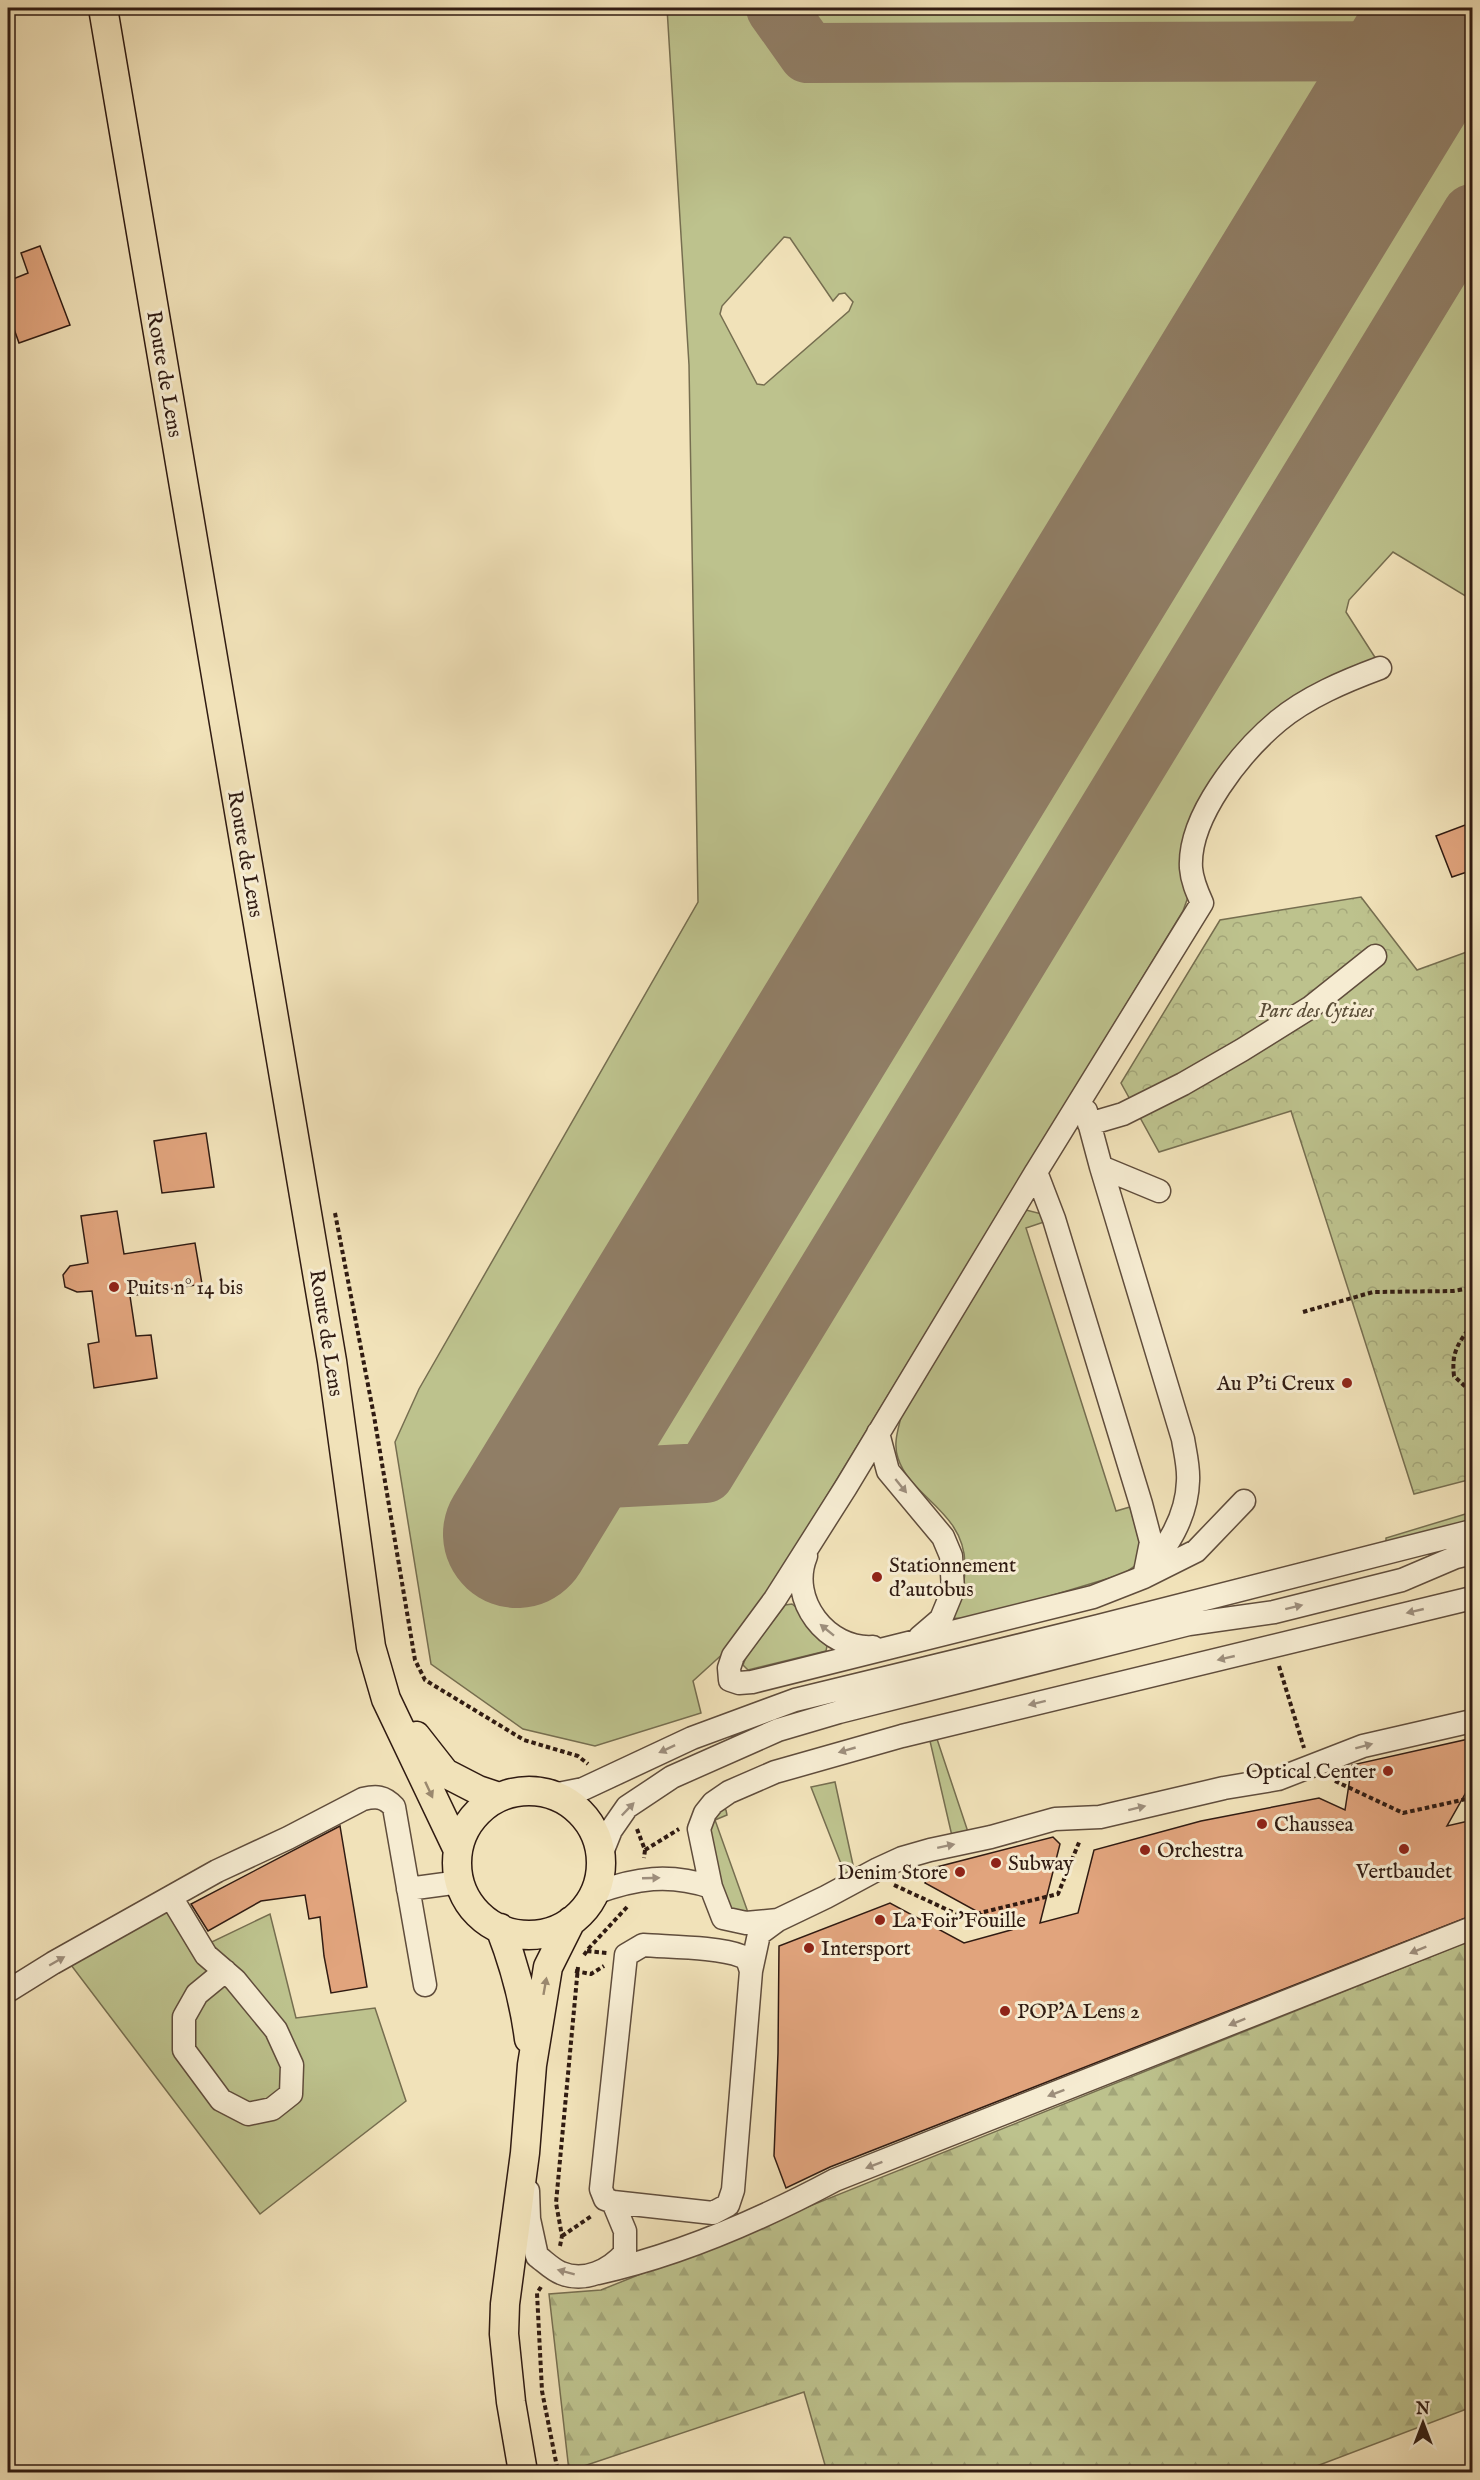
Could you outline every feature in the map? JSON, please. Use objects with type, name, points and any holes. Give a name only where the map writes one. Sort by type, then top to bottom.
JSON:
[{"type":"main road","name":"Route de Lens","points":[[104,8],[332,1361],[371,1647],[386,1700],[458,1850]]},
{"type":"main road","name":"Route de Lens","points":[[386,1700],[445,1773],[478,1790],[499,1797]]},
{"type":"main road","points":[[535,1791],[554,1795],[575,1807],[584,1816],[597,1837],[601,1855],[600,1875],[595,1893],[585,1908],[571,1921],[555,1930],[537,1934],[518,1934],[500,1928],[482,1917],[468,1901],[460,1882],[458,1850],[466,1828],[480,1810],[499,1797],[517,1792],[535,1791]]},
{"type":"main road","points":[[523,2472],[511,2402],[504,2334],[505,2304],[525,2152],[532,2065],[548,1967],[571,1921]]},
{"type":"main road","points":[[500,1928],[514,1966],[526,2017],[532,2065]]},
{"type":"street","points":[[1244,1501],[1196,1551],[1144,1577],[1093,1597],[752,1682],[739,1683],[730,1680],[729,1668],[733,1656],[775,1599],[1202,903],[1195,888],[1191,867],[1196,835],[1209,807],[1227,778],[1251,747],[1279,720],[1338,685],[1380,668]]},
{"type":"street","points":[[1089,1124],[1123,1114],[1232,1056],[1311,1007],[1375,956]]},
{"type":"street","points":[[1082,1099],[1182,1439],[1188,1480],[1182,1515],[1169,1544],[1144,1577]]},
{"type":"street","points":[[1101,1167],[1158,1191]]},
{"type":"street","points":[[1036,1172],[1054,1219],[1144,1513],[1151,1542],[1144,1577]]},
{"type":"street","points":[[815,1534],[802,1564],[802,1590],[816,1621],[842,1642],[864,1647],[895,1646],[921,1636],[941,1619],[953,1590],[951,1556],[943,1537],[888,1471],[878,1433]]},
{"type":"street","points":[[554,1795],[583,1789],[692,1738],[795,1700],[1473,1531]]},
{"type":"street","points":[[672,1776],[687,1757],[707,1745],[839,1700],[1473,1541]]},
{"type":"street","points":[[601,1855],[611,1830],[627,1807],[672,1776],[777,1730],[839,1712],[1189,1624],[1274,1612],[1402,1580],[1456,1557],[1473,1553]]},
{"type":"street","points":[[1093,1597],[1099,1626]]},
{"type":"street","points":[[705,1950],[719,1932],[723,1918],[711,1887],[699,1829],[705,1813],[713,1803],[729,1792],[775,1772],[892,1738],[1473,1598]]},
{"type":"street","points":[[751,1971],[747,1960],[742,1956],[705,1950],[643,1945],[626,1955],[601,2189],[604,2199],[713,2213],[728,2205],[734,2179],[751,1971],[759,1934],[778,1920],[902,1858],[992,1837],[1055,1819],[1100,1817],[1224,1788],[1278,1779],[1363,1746],[1473,1721]]},
{"type":"street","points":[[8,1991],[53,1963],[217,1871],[288,1838],[363,1799],[376,1796],[387,1799],[394,1807],[425,1985]]},
{"type":"street","points":[[595,1893],[640,1879],[664,1878],[693,1881],[711,1887]]},
{"type":"street","points":[[408,1889],[460,1882]]},
{"type":"street","points":[[171,1897],[206,1955],[225,1971],[276,2030],[292,2065],[291,2094],[272,2109],[248,2114],[221,2100],[184,2050],[184,2017],[197,1994],[225,1971]]},
{"type":"street","points":[[723,1918],[746,1923],[778,1920]]},
{"type":"street","points":[[525,2152],[530,2219],[537,2256],[561,2274],[582,2276],[598,2274],[635,2265],[775,2212],[835,2180],[1473,1928]]},
{"type":"street","points":[[598,2274],[615,2265],[626,2253],[626,2231],[614,2202]]},
{"type":"path","points":[[333,1206],[374,1416],[415,1660],[425,1680],[524,1740],[578,1756],[607,1779]]},
{"type":"path","points":[[1303,1312],[1373,1292],[1453,1291],[1473,1288]]},
{"type":"path","points":[[1473,1324],[1455,1350],[1452,1362],[1454,1376],[1473,1393]]},
{"type":"path","points":[[1272,1647],[1314,1782],[1327,1777],[1403,1813],[1473,1796]]},
{"type":"path","points":[[558,2472],[542,2391],[537,2293],[555,2269],[562,2236],[556,2203],[577,1971],[589,1948],[631,1903],[640,1879],[645,1850],[627,1807]]},
{"type":"path","points":[[887,1889],[895,1885],[963,1917],[1058,1894],[1080,1838],[1088,1836]]},
{"type":"path","points":[[548,1967],[591,1974],[613,1960],[625,1961]]},
{"type":"path","points":[[562,2236],[614,2202]]},
{"type":"green space","points":[[667,8],[1472,8],[1472,600],[1393,552],[1349,600],[1346,612],[1378,662],[1332,683],[1213,788],[1183,911],[773,1584],[727,1650],[693,1681],[701,1713],[595,1746],[523,1729],[431,1664],[395,1442],[419,1389],[698,902],[689,365]],"holes":[[[784,237],[790,238],[833,301],[839,294],[845,293],[853,302],[849,311],[764,385],[757,384],[720,314],[722,306]]]},
{"type":"green space","name":"Parc des Cytises","points":[[1361,897],[1417,970],[1472,950],[1472,1479],[1414,1494],[1291,1111],[1159,1152],[1121,1083],[1220,920]]},
{"type":"green space","points":[[1026,1210],[1042,1214],[1044,1222],[1026,1228],[1116,1511],[1130,1507],[1140,1544],[1139,1563],[1123,1574],[1010,1608],[966,1619],[953,1618],[964,1578],[965,1564],[962,1546],[947,1517],[904,1472],[897,1453],[897,1432],[901,1417]]},
{"type":"green space","points":[[1472,1512],[1472,1523],[1386,1544],[1386,1538]]},
{"type":"green space","points":[[792,1604],[801,1611],[816,1636],[827,1646],[826,1651],[748,1670],[743,1665],[746,1657],[785,1605]]},
{"type":"green space","points":[[937,1739],[968,1832],[952,1836],[930,1741]]},
{"type":"green space","points":[[835,1782],[855,1874],[847,1879],[811,1787]]},
{"type":"green space","points":[[722,1808],[726,1810],[727,1815],[715,1820],[750,1918],[732,1912],[713,1858],[710,1829],[714,1817]]},
{"type":"green space","points":[[167,1910],[191,1952],[270,1914],[296,2018],[375,2008],[406,2101],[260,2214],[71,1965]]},
{"type":"green space","points":[[1472,1940],[1472,2407],[1301,2472],[827,2472],[804,2392],[569,2471],[549,2294],[601,2290]]},
{"type":"building","points":[[40,246],[70,325],[19,343],[8,312],[8,281],[28,273],[21,253]]},
{"type":"building","points":[[1473,822],[1473,870],[1452,877],[1436,836]]},
{"type":"building","points":[[206,1133],[214,1187],[162,1193],[154,1141]]},
{"type":"building","points":[[117,1211],[124,1254],[195,1243],[202,1284],[130,1296],[136,1336],[151,1335],[157,1378],[94,1388],[88,1344],[99,1342],[92,1291],[77,1292],[65,1287],[63,1275],[70,1266],[88,1263],[81,1216]]},
{"type":"building","name":"POP'A Lens 2","points":[[1473,1738],[1473,1780],[1447,1826],[1473,1820],[1473,1915],[830,2167],[786,2188],[774,2156],[779,1946],[890,1903],[964,1943],[1011,1930],[925,1883],[933,1868],[1053,1837],[1060,1844],[1040,1923],[1078,1913],[1094,1850],[1201,1821],[1319,1798],[1345,1810],[1352,1765]]},
{"type":"building","points":[[340,1826],[367,1987],[331,1993],[320,1917],[309,1919],[305,1895],[261,1901],[208,1931],[191,1904]]},
{"type":"taxiway","points":[[776,8],[808,53],[1472,51]]},
{"type":"taxiway","points":[[549,1481],[705,1473],[1472,214]]},
{"type":"runway","points":[[517,1534],[1448,8]]},
{"type":"place","name":"Puits n° 14 bis","points":[[114,1287]]},
{"type":"place","name":"Au P'ti Creux","points":[[1347,1383]]},
{"type":"place","name":"Stationnement d'autobus","points":[[877,1577]]},
{"type":"place","name":"Optical Center","points":[[1388,1771]]},
{"type":"place","name":"Chaussea","points":[[1262,1824]]},
{"type":"place","name":"Vertbaudet","points":[[1404,1849]]},
{"type":"place","name":"Orchestra","points":[[1145,1850]]},
{"type":"place","name":"Subway","points":[[996,1863]]},
{"type":"place","name":"Denim Store","points":[[960,1872]]},
{"type":"place","name":"La Foir'Fouille","points":[[880,1920]]},
{"type":"place","name":"Intersport","points":[[809,1948]]},
{"type":"place","name":"POP'A Lens 2","points":[[1005,2011]]}]
